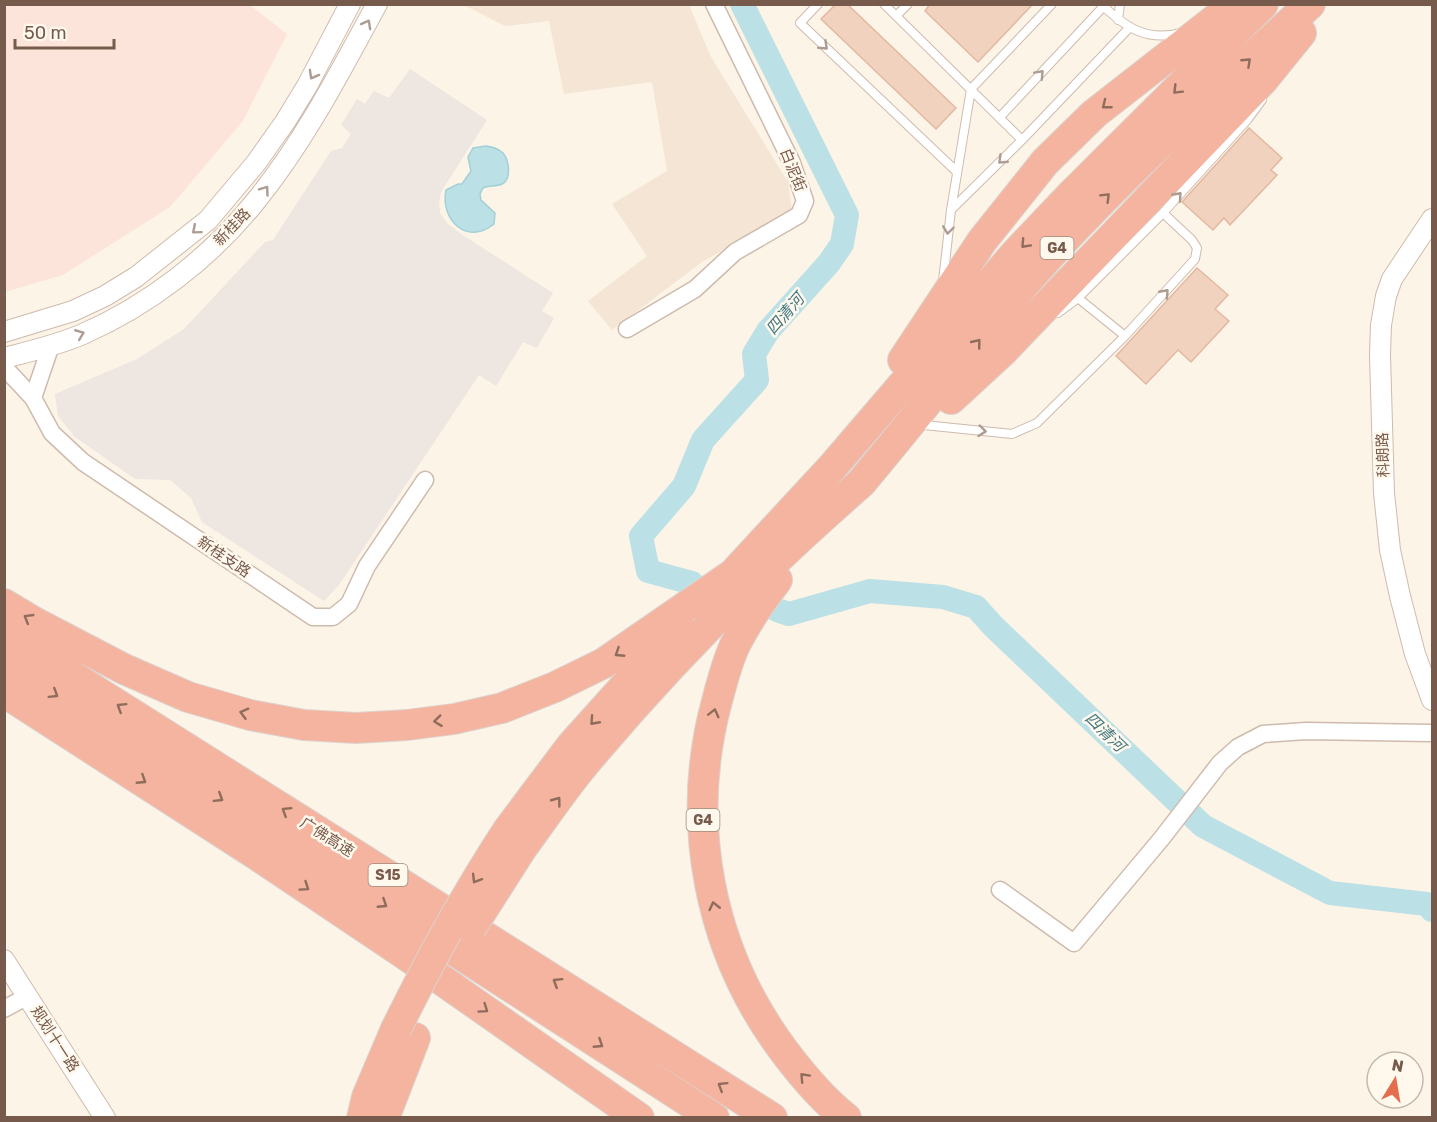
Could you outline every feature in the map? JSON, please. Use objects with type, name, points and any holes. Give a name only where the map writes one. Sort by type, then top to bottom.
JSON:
[{"type":"highway","points":[[834,465],[982,241],[1045,162],[1094,114],[1235,4]]},
{"type":"highway","name":"G4","points":[[515,839],[572,746],[643,666],[736,572],[834,465],[1022,246],[1263,4]]},
{"type":"highway","name":"G4","points":[[846,1118],[801,1074],[770,1033],[748,996],[728,952],[715,912],[703,838],[705,754],[717,700],[734,646],[753,612],[827,512],[861,483],[1033,274],[1089,214],[1172,132],[1310,4]]},
{"type":"highway","points":[[861,483],[1003,351],[1263,80],[1324,4]]},
{"type":"highway","points":[[362,1118],[367,1097],[446,973],[481,910],[515,839],[719,615],[827,512]]},
{"type":"highway","points":[[4,604],[124,669],[188,697],[250,715],[294,723],[356,728],[454,719],[502,708],[555,687],[604,663],[736,572]]},
{"type":"highway","name":"广佛高速","points":[[4,633],[772,1118]]},
{"type":"highway","name":"广佛高速","points":[[4,663],[714,1118]]},
{"type":"highway","points":[[4,692],[257,855],[406,955],[639,1118]]},
{"type":"highway","points":[[384,1118],[406,1034]]},
{"type":"street","name":"新桂路","points":[[4,332],[64,314],[105,296],[136,277],[208,220],[256,163],[285,122],[307,86],[350,4]]},
{"type":"street","name":"新桂路","points":[[4,358],[82,334],[145,300],[178,277],[216,244],[255,203],[306,130],[377,4]]},
{"type":"street","name":"白泥街","points":[[627,329],[695,289],[735,252],[799,215],[805,201],[792,163],[714,4]]},
{"type":"street","name":"科朗路","points":[[1432,219],[1392,279],[1384,306],[1380,356],[1384,493],[1390,550],[1415,654],[1432,700]]},
{"type":"street","points":[[33,398],[51,345]]},
{"type":"street","name":"新桂支路","points":[[4,367],[33,398],[52,433],[82,462],[313,617],[333,617],[349,604],[367,566],[425,480]]},
{"type":"street","points":[[1000,890],[1074,942],[1167,831],[1220,763],[1238,747],[1263,734],[1306,731],[1432,733]]},
{"type":"street","name":"规划十一路","points":[[4,960],[105,1118]]},
{"type":"street","points":[[4,1009],[28,996]]},
{"type":"lane","points":[[818,4],[800,23],[957,172]]},
{"type":"lane","points":[[884,4],[1022,140]]},
{"type":"lane","points":[[896,16],[908,4]]},
{"type":"lane","points":[[942,303],[951,210],[971,89],[1052,4]]},
{"type":"lane","points":[[1118,20],[1120,4]]},
{"type":"lane","points":[[1000,117],[1102,6],[1118,20],[1153,36],[1166,37],[1207,26]]},
{"type":"lane","points":[[951,210],[1022,140],[1130,27]]},
{"type":"lane","points":[[1050,318],[1078,298],[1163,213],[1248,119],[1262,102],[1281,58]]},
{"type":"lane","points":[[924,424],[1012,434],[1036,423],[1125,336],[1195,259],[1197,252],[1192,240],[1163,213]]},
{"type":"lane","points":[[1078,298],[1125,336]]},
{"type":"lane","points":[[1003,351],[1041,325]]},
{"type":"shaded area","points":[[5,4],[250,5],[287,34],[243,121],[170,207],[63,275],[5,292]]},
{"type":"shaded area","points":[[464,5],[689,5],[711,57],[788,182],[792,211],[702,262],[612,330],[588,301],[647,256],[612,204],[667,171],[652,82],[564,94],[549,21],[505,26]]},
{"type":"shaded area","points":[[410,69],[487,120],[441,192],[440,213],[447,223],[461,234],[553,293],[542,311],[554,318],[537,348],[523,342],[496,386],[479,375],[339,585],[324,601],[202,522],[191,498],[170,480],[135,479],[75,437],[58,416],[55,394],[137,359],[184,329],[265,242],[273,240],[331,151],[342,148],[351,134],[341,125],[357,99],[365,104],[374,91],[389,98]]},
{"type":"water","points":[[486,146],[503,153],[508,165],[508,174],[505,182],[483,188],[480,194],[481,200],[495,213],[494,224],[484,230],[465,231],[451,220],[445,201],[446,190],[462,184],[471,171],[468,157],[473,148]]},
{"type":"building","points":[[836,4],[847,4],[956,108],[936,129],[821,19]]},
{"type":"building","points":[[930,4],[1033,4],[978,62],[925,11]]},
{"type":"building","points":[[1249,128],[1282,158],[1271,170],[1277,175],[1230,225],[1224,218],[1213,230],[1182,202]]},
{"type":"building","points":[[1197,268],[1228,295],[1215,309],[1229,321],[1191,362],[1178,350],[1146,384],[1116,356]]},
{"type":"waterway","name":"四清河","points":[[692,583],[648,571],[641,536],[684,486],[703,440],[757,380],[754,354],[768,331],[829,263],[842,244],[847,215],[742,4]]},
{"type":"waterway","name":"四清河","points":[[777,610],[789,614],[870,591],[943,597],[976,607],[993,626],[1203,826],[1330,893],[1427,904],[1432,910]]}]
